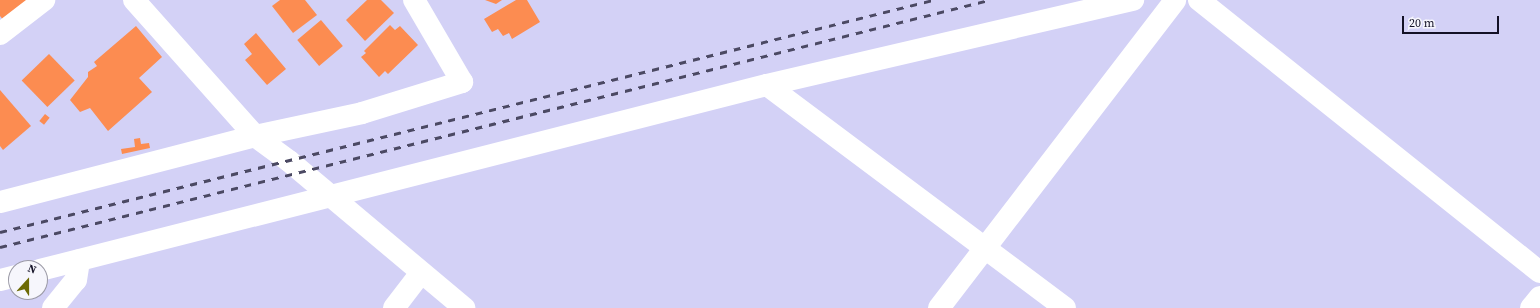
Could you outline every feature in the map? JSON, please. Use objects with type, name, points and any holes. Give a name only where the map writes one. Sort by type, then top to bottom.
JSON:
[{"type":"street","points":[[0,34],[44,0]]},
{"type":"street","points":[[134,0],[255,136],[329,196],[420,274],[464,308]]},
{"type":"street","points":[[0,202],[255,136],[362,113],[462,82],[414,0]]},
{"type":"street","points":[[48,268],[767,85],[1133,0]]},
{"type":"street","points":[[939,308],[986,249],[1175,0]]},
{"type":"street","points":[[1199,0],[1540,272]]},
{"type":"street","points":[[767,85],[1065,308]]},
{"type":"street","points":[[54,308],[76,280],[79,260]]},
{"type":"street","points":[[394,308],[420,274]]},
{"type":"street","points":[[1531,308],[1540,297]]},
{"type":"building","points":[[0,0],[28,0],[4,21],[0,16]]},
{"type":"building","points":[[280,0],[305,0],[317,15],[293,33],[272,6]]},
{"type":"building","points":[[367,0],[381,0],[394,13],[365,41],[346,20]]},
{"type":"building","points":[[485,0],[502,0],[496,4]]},
{"type":"building","points":[[516,0],[527,0],[540,22],[512,39],[509,33],[503,36],[498,29],[492,32],[484,19]]},
{"type":"building","points":[[321,20],[343,46],[319,66],[297,40]]},
{"type":"building","points":[[390,25],[395,30],[400,26],[418,45],[388,74],[385,71],[379,77],[361,57],[366,53],[364,51]]},
{"type":"building","points":[[136,26],[162,57],[139,78],[152,92],[108,131],[90,108],[80,112],[70,100],[88,77],[88,72],[97,66],[94,62]]},
{"type":"building","points":[[256,33],[286,69],[267,85],[245,60],[252,54],[244,44]]},
{"type":"building","points":[[49,54],[75,81],[47,107],[22,80]]},
{"type":"building","points":[[0,90],[31,126],[3,150],[0,146]]},
{"type":"building","points":[[45,114],[50,118],[44,125],[39,121]]},
{"type":"building","points":[[140,138],[141,144],[149,143],[150,148],[122,154],[121,149],[135,147],[134,139]]},
{"type":"railway","points":[[0,232],[933,0]]},
{"type":"railway","points":[[0,247],[989,0]]}]
